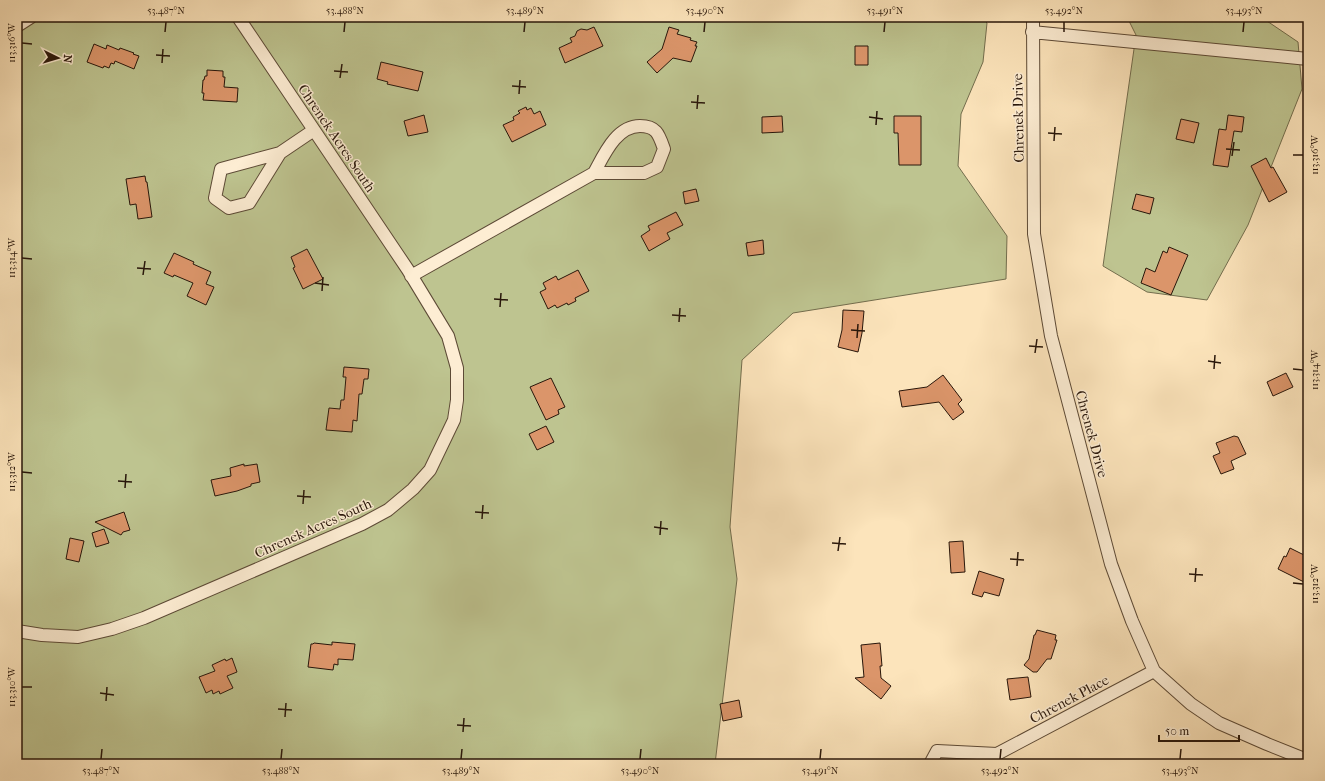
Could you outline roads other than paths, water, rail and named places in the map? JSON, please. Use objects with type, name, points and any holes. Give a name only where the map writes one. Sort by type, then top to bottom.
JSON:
[{"type":"street","points":[[17,26],[31,17]]},
{"type":"street","name":"Chrenek Acres South","points":[[17,631],[42,635],[78,637],[112,629],[144,618],[362,524],[388,510],[413,489],[430,470],[454,420],[457,400],[457,368],[448,336],[411,276],[238,17]]},
{"type":"street","name":"Chrenek Drive","points":[[1033,17],[1034,234],[1051,336],[1111,564],[1132,621],[1154,671],[1191,704],[1219,723],[1302,758],[1308,758]]},
{"type":"street","points":[[1032,32],[1308,59]]},
{"type":"street","points":[[411,276],[594,173],[644,173],[657,167],[664,149],[659,132],[648,126],[634,126],[623,132],[610,145],[594,173]]},
{"type":"street","points":[[280,153],[249,203],[229,208],[215,198],[221,169],[280,153],[314,130]]},
{"type":"street","name":"Chrenek Place","points":[[978,764],[1154,671]]},
{"type":"street","points":[[930,764],[937,751],[998,754]]}]
